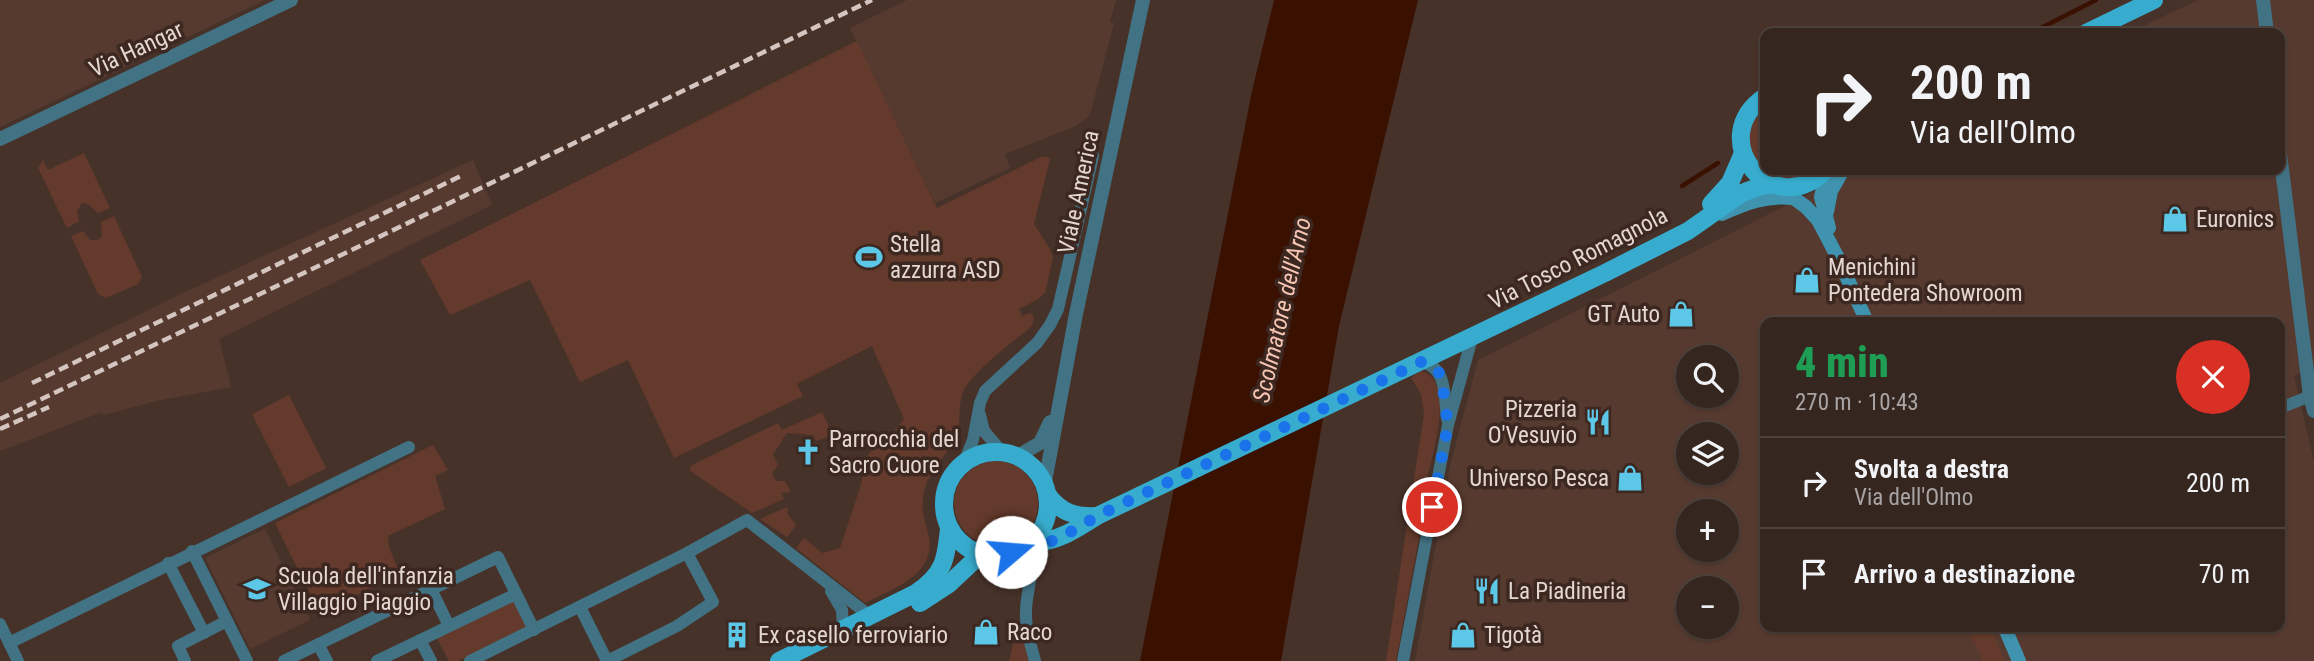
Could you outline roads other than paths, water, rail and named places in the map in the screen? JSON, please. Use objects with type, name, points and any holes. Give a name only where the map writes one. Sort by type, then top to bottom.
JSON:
[{"type":"main road","points":[[2096,28],[2154,0]]},
{"type":"main road","points":[[1760,101],[1745,117],[1740,138],[1750,168],[1795,199],[1818,220],[1865,317]]},
{"type":"main road","name":"Via Tosco Romagnola","points":[[1400,370],[1419,353],[1697,214],[1726,189],[1743,153]]},
{"type":"main road","name":"Via Tosco Romagnola","points":[[1030,544],[1053,541],[1077,523],[1097,516],[1605,273],[1692,228],[1742,193],[1761,186],[1806,184],[1819,175]]},
{"type":"main road","points":[[1825,175],[1821,197],[1839,260]]},
{"type":"main road","points":[[1827,224],[1831,191],[1840,175]]},
{"type":"main road","points":[[1692,228],[1751,201],[1776,197],[1795,199]]},
{"type":"main road","points":[[779,661],[916,593],[935,578],[946,556],[949,528],[944,510],[946,492],[954,474],[964,463],[980,453],[1010,454],[1030,466],[1059,508],[1077,523]]},
{"type":"main road","points":[[949,528],[961,542],[982,554],[1005,554],[1030,544],[1038,536],[1045,521],[1046,491]]},
{"type":"main road","points":[[804,661],[930,597],[982,554]]},
{"type":"main road","points":[[2007,632],[2019,661]]},
{"type":"street","name":"Via Hangar","points":[[0,139],[291,0]]},
{"type":"street","name":"Viale America","points":[[1060,394],[1143,0]]},
{"type":"street","points":[[2263,0],[2266,28]]},
{"type":"street","points":[[964,463],[973,440],[985,391],[1034,346],[1056,315],[1067,279],[1093,156]]},
{"type":"street","points":[[2283,175],[2314,411]]},
{"type":"street","points":[[1403,661],[1448,425],[1472,338]]},
{"type":"street","points":[[1421,362],[1433,366],[1441,375],[1448,425]]},
{"type":"street","points":[[979,408],[984,431],[1010,454],[1033,449],[1043,439],[1060,394]]},
{"type":"street","points":[[1046,491],[1060,394]]},
{"type":"street","points":[[2285,406],[2310,396]]},
{"type":"street","points":[[9,643],[409,447]]},
{"type":"street","points":[[470,661],[687,553],[747,520],[870,616]]},
{"type":"street","points":[[1030,544],[1033,562],[1026,625],[1035,661]]},
{"type":"street","points":[[192,551],[247,661]]},
{"type":"street","points":[[580,607],[607,661],[677,626],[713,602],[687,553]]},
{"type":"street","points":[[284,661],[498,557],[534,629]]},
{"type":"street","points":[[169,563],[204,633]]},
{"type":"street","points":[[823,579],[841,606],[843,629]]},
{"type":"street","points":[[431,589],[449,626]]},
{"type":"street","points":[[377,661],[516,594]]},
{"type":"street","points":[[185,661],[178,646],[227,621]]},
{"type":"street","points":[[0,624],[17,661]]},
{"type":"street","points":[[420,640],[431,661]]},
{"type":"street","points":[[318,644],[327,661]]},
{"type":"water","name":"Scolmatore dell'Arno","points":[[1274,0],[1418,0],[1339,326],[1281,661],[1140,661],[1252,91]]},
{"type":"waterway","points":[[2041,28],[2096,0]]},
{"type":"waterway","points":[[1682,186],[1718,163]]},
{"type":"railway","points":[[0,419],[872,0]]},
{"type":"railway","points":[[32,383],[463,175]]},
{"type":"railway","points":[[0,429],[49,407]]},
{"type":"place","name":"Euronics","points":[[2175,219]]},
{"type":"place","name":"Stella azzurra ASD","points":[[869,257]]},
{"type":"place","name":"Menichini Pontedera Showroom","points":[[1807,280]]},
{"type":"place","name":"GT Auto","points":[[1681,314]]},
{"type":"place","name":"Pizzeria O'Vesuvio","points":[[1598,422]]},
{"type":"place","name":"Parrocchia del Sacro Cuore","points":[[808,452]]},
{"type":"place","name":"Universo Pesca","points":[[1630,478]]},
{"type":"place","name":"Scuola dell'infanzia Villaggio Piaggio","points":[[257,589]]},
{"type":"place","name":"La Piadineria","points":[[1487,591]]},
{"type":"place","name":"Raco","points":[[986,632]]},
{"type":"place","name":"Ex casello ferroviario","points":[[737,635]]},
{"type":"place","name":"Tigotà","points":[[1463,635]]}]
